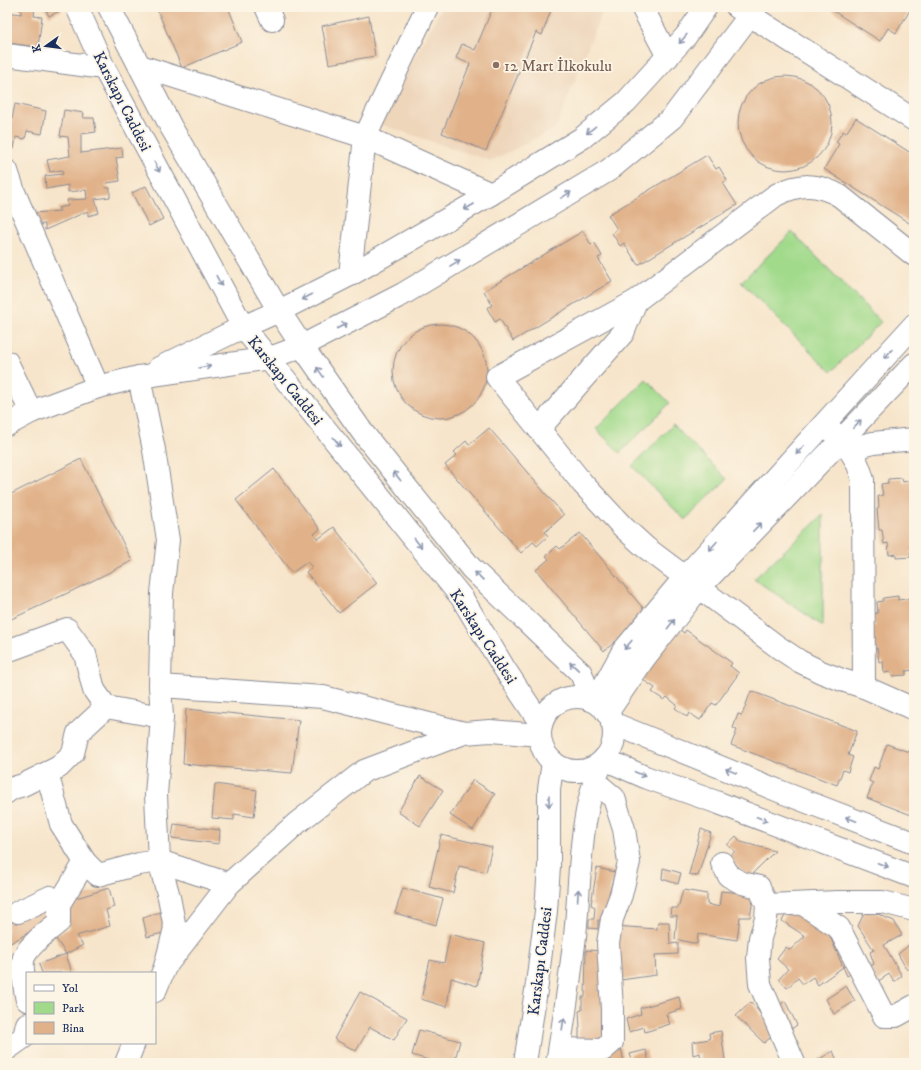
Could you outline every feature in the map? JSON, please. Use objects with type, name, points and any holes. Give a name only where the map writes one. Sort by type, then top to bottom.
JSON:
[{"type":"main road","name":"Karskapı Caddesi","points":[[77,7],[104,68],[243,327],[270,358],[462,598],[540,729]]},
{"type":"main road","points":[[109,7],[171,127],[279,311],[302,346],[363,433],[471,568],[581,673],[603,710],[614,733],[608,754],[600,767],[583,832],[575,936],[558,1056],[603,1050],[612,1042],[612,1009],[608,943],[612,919],[621,895],[629,862],[624,829],[614,798],[600,767]]},
{"type":"main road","points":[[350,275],[365,137],[427,7]]},
{"type":"main road","points":[[642,7],[668,57]]},
{"type":"main road","points":[[139,377],[279,311],[350,275],[491,194],[582,138],[626,102],[686,36],[706,7]]},
{"type":"main road","points":[[7,425],[31,412],[98,387],[139,377],[270,358],[302,346],[403,294],[608,170],[672,118],[748,10],[914,120]]},
{"type":"main road","points":[[7,55],[104,68]]},
{"type":"main road","points":[[140,66],[365,137],[491,194]]},
{"type":"main road","points":[[7,171],[14,192],[98,387]]},
{"type":"main road","points":[[914,255],[840,196],[821,187],[799,186],[776,195],[636,301],[497,377],[593,495],[623,527],[645,547],[778,647],[799,660],[821,672],[864,687],[914,709]]},
{"type":"main road","points":[[539,429],[623,333],[636,301]]},
{"type":"main road","points":[[603,710],[643,660],[692,582],[824,424],[914,325]]},
{"type":"main road","points":[[7,362],[31,412]]},
{"type":"main road","points":[[692,582],[845,444],[914,364]]},
{"type":"main road","points":[[139,377],[154,450],[168,540],[162,593],[160,686],[162,717],[156,795],[159,861],[169,897],[175,928],[165,967],[156,989]]},
{"type":"main road","points":[[824,424],[845,444],[856,459],[863,480],[864,687]]},
{"type":"main road","points":[[845,444],[914,439]]},
{"type":"main road","points":[[7,651],[67,629],[85,654],[94,690],[106,707],[162,717]]},
{"type":"main road","points":[[160,686],[323,697],[464,733]]},
{"type":"main road","points":[[914,843],[784,793],[603,710],[581,697],[571,697],[561,700],[552,706],[545,714],[540,729],[541,745],[546,755],[562,768],[572,771],[583,771],[600,767],[645,777],[716,802],[914,877]]},
{"type":"main road","points":[[7,792],[10,789],[23,785],[59,768],[73,753],[78,733],[106,707]]},
{"type":"main road","points":[[165,967],[229,884],[297,823],[364,771],[464,733],[540,729]]},
{"type":"main road","name":"Karskapı Caddesi","points":[[524,1063],[538,984],[546,911],[549,866],[549,789],[553,762]]},
{"type":"main road","points":[[47,773],[61,824],[85,862],[98,875],[139,864],[159,861],[229,884]]},
{"type":"main road","points":[[26,996],[24,958],[37,939],[59,922],[59,904],[85,862]]},
{"type":"main road","points":[[722,863],[729,876],[742,883],[759,887],[767,905],[766,919],[760,938],[758,958],[760,984],[794,1063]]},
{"type":"main road","points":[[18,912],[50,897],[59,904]]},
{"type":"main road","points":[[839,928],[855,902]]},
{"type":"main road","points":[[767,905],[883,902],[914,910]]},
{"type":"main road","points":[[803,904],[839,928],[884,1016],[896,1016],[914,1006]]},
{"type":"main road","points":[[7,1049],[24,1037],[26,1028]]},
{"type":"main road","points":[[126,1063],[134,1044]]},
{"type":"shaded area","name":"12 Mart İlkokulu","points":[[442,7],[604,7],[556,128],[491,161],[379,124]]},
{"type":"green space","points":[[792,232],[881,322],[831,372],[741,282]]},
{"type":"green space","points":[[646,379],[670,403],[620,453],[596,429]]},
{"type":"green space","points":[[673,425],[727,479],[685,520],[632,466]]},
{"type":"green space","points":[[823,515],[823,626],[754,579]]},
{"type":"building","points":[[15,7],[35,7],[34,16],[42,17],[38,47],[7,43],[7,12],[21,14],[21,9]]},
{"type":"building","points":[[44,7],[61,7],[62,10],[49,16]]},
{"type":"building","points":[[156,7],[228,7],[242,42],[182,68]]},
{"type":"building","points":[[493,7],[552,7],[542,35],[536,32],[486,151],[442,133],[470,64],[456,58],[462,44],[475,50]]},
{"type":"building","points":[[827,7],[912,7],[896,33],[888,28],[880,41]]},
{"type":"building","points":[[369,16],[375,56],[329,64],[322,26]]},
{"type":"building","points":[[785,76],[803,80],[818,90],[828,105],[832,123],[828,141],[818,156],[803,166],[785,170],[767,166],[752,156],[742,141],[738,123],[742,105],[752,90],[767,80]]},
{"type":"building","points":[[15,104],[46,111],[42,134],[27,131],[25,139],[16,137],[14,149],[7,148],[7,144]]},
{"type":"building","points":[[64,110],[84,113],[83,118],[94,118],[96,132],[81,134],[81,153],[122,148],[123,157],[116,158],[120,181],[107,183],[106,188],[110,188],[110,197],[95,199],[99,213],[88,216],[88,211],[45,230],[45,224],[35,225],[34,213],[60,211],[58,208],[68,206],[67,200],[87,199],[86,190],[68,192],[68,185],[46,189],[45,176],[63,174],[62,170],[50,172],[47,160],[70,156],[68,137],[60,136]]},
{"type":"building","points":[[856,118],[914,155],[914,226],[824,169],[839,144],[836,142],[843,131],[846,133]]},
{"type":"building","points":[[707,155],[716,169],[719,167],[727,180],[723,183],[737,205],[638,265],[624,243],[620,246],[612,233],[617,229],[608,215]]},
{"type":"building","points":[[146,186],[163,219],[149,226],[132,193]]},
{"type":"building","points":[[583,231],[591,245],[594,242],[602,256],[598,258],[612,281],[513,341],[500,319],[495,322],[487,308],[492,305],[484,291]]},
{"type":"building","points":[[440,324],[458,328],[473,338],[483,353],[487,371],[483,389],[473,404],[458,414],[440,418],[422,414],[407,404],[397,389],[393,371],[397,353],[407,338],[422,328]]},
{"type":"building","points":[[489,428],[564,515],[545,532],[548,536],[537,546],[533,542],[521,553],[445,465],[457,455],[454,452],[466,441],[469,445]]},
{"type":"building","points":[[81,459],[132,561],[7,621],[7,496]]},
{"type":"building","points":[[274,469],[320,529],[314,534],[318,539],[334,527],[377,583],[339,613],[306,572],[312,567],[307,562],[292,573],[236,500]]},
{"type":"building","points":[[902,478],[903,482],[914,480],[914,552],[910,552],[911,557],[896,558],[896,554],[889,555],[888,543],[884,544],[882,530],[879,530],[877,509],[879,508],[878,496],[883,495],[881,484],[888,483],[888,479]]},
{"type":"building","points":[[580,533],[648,614],[620,645],[616,641],[604,651],[536,570],[549,559],[546,556],[557,546],[560,549]]},
{"type":"building","points":[[898,596],[898,600],[914,598],[914,670],[906,671],[906,675],[892,676],[891,672],[884,673],[883,661],[879,662],[877,648],[874,649],[872,627],[875,626],[873,614],[878,613],[877,602],[883,601],[883,598]]},
{"type":"building","points":[[675,626],[684,633],[686,630],[732,663],[730,666],[739,673],[716,705],[712,703],[700,720],[689,713],[687,717],[675,708],[677,705],[667,697],[664,700],[652,692],[655,688],[642,679]]},
{"type":"building","points":[[751,691],[857,731],[848,755],[853,757],[848,772],[843,770],[837,785],[731,745],[737,730],[733,728],[738,714],[742,715]]},
{"type":"building","points":[[186,709],[299,720],[292,773],[183,764]]},
{"type":"building","points":[[887,744],[914,754],[914,816],[867,798],[873,783],[869,781],[874,767],[878,769]]},
{"type":"building","points":[[420,776],[443,790],[420,826],[398,812]]},
{"type":"building","points":[[473,780],[495,794],[473,830],[450,815]]},
{"type":"building","points":[[215,784],[257,790],[254,817],[234,814],[234,820],[212,818]]},
{"type":"building","points":[[174,824],[220,830],[219,844],[172,838]]},
{"type":"building","points":[[701,829],[711,833],[698,876],[689,874]]},
{"type":"building","points":[[441,835],[492,847],[486,872],[459,866],[453,893],[429,887]]},
{"type":"building","points":[[736,836],[741,842],[775,851],[749,877],[729,858],[735,851],[727,845]]},
{"type":"building","points":[[597,868],[615,872],[609,894],[615,896],[607,921],[598,920],[598,929],[589,928],[589,919],[594,919],[595,907],[591,905]]},
{"type":"building","points":[[663,868],[681,873],[678,884],[662,879]]},
{"type":"building","points":[[109,888],[114,907],[106,910],[110,926],[76,936],[83,945],[66,954],[54,936],[69,928],[64,910],[73,899]]},
{"type":"building","points":[[403,888],[443,899],[436,925],[395,913]]},
{"type":"building","points":[[683,890],[707,894],[707,904],[719,907],[721,891],[754,894],[750,917],[740,917],[737,940],[698,934],[697,944],[675,939],[677,916],[670,916],[671,908],[678,908]]},
{"type":"building","points":[[47,904],[56,917],[7,945],[7,905],[16,921]]},
{"type":"building","points":[[866,909],[894,921],[902,935],[884,945],[902,976],[894,982],[889,974],[877,982],[869,967],[874,964],[870,952],[874,950],[858,926]]},
{"type":"building","points":[[163,911],[167,932],[147,937],[143,918]]},
{"type":"building","points":[[788,911],[816,919],[827,929],[843,967],[818,985],[813,977],[803,984],[798,978],[787,988],[779,979],[788,969],[777,959],[786,947],[790,950],[805,936],[782,921]]},
{"type":"building","points":[[658,922],[669,922],[670,944],[678,943],[678,954],[655,955],[656,975],[614,981],[614,926],[657,929]]},
{"type":"building","points":[[450,934],[485,943],[477,986],[451,978],[447,1007],[421,999],[430,960],[444,963]]},
{"type":"building","points":[[914,941],[914,965],[907,970],[898,954]]},
{"type":"building","points":[[586,950],[606,951],[606,1042],[579,1042],[579,1011],[582,1010],[582,997],[585,997]]},
{"type":"building","points":[[66,954],[72,972],[42,972],[39,964]]},
{"type":"building","points":[[850,963],[854,972],[847,976],[843,967]]},
{"type":"building","points":[[846,986],[855,1001],[834,1014],[826,999]]},
{"type":"building","points":[[360,992],[407,1018],[394,1040],[370,1027],[356,1051],[334,1039]]},
{"type":"building","points":[[679,997],[682,1009],[666,1014],[670,1024],[645,1032],[644,1027],[629,1032],[626,1019],[641,1014],[640,1008]]},
{"type":"building","points":[[785,1001],[797,1025],[787,1032],[776,1008]]},
{"type":"building","points":[[751,1002],[776,1033],[764,1043],[736,1016]]},
{"type":"building","points":[[419,1030],[460,1041],[454,1063],[438,1063],[412,1055]]},
{"type":"building","points":[[721,1031],[725,1060],[712,1061],[713,1063],[701,1063],[700,1053],[693,1055],[692,1042],[710,1039],[709,1033]]},
{"type":"building","points":[[621,1047],[624,1062],[632,1060],[630,1054],[646,1050],[649,1063],[610,1063],[608,1049]]},
{"type":"building","points":[[833,1051],[838,1063],[813,1063]]},
{"type":"place","name":"12 Mart İlkokulu","points":[[496,65]]}]
